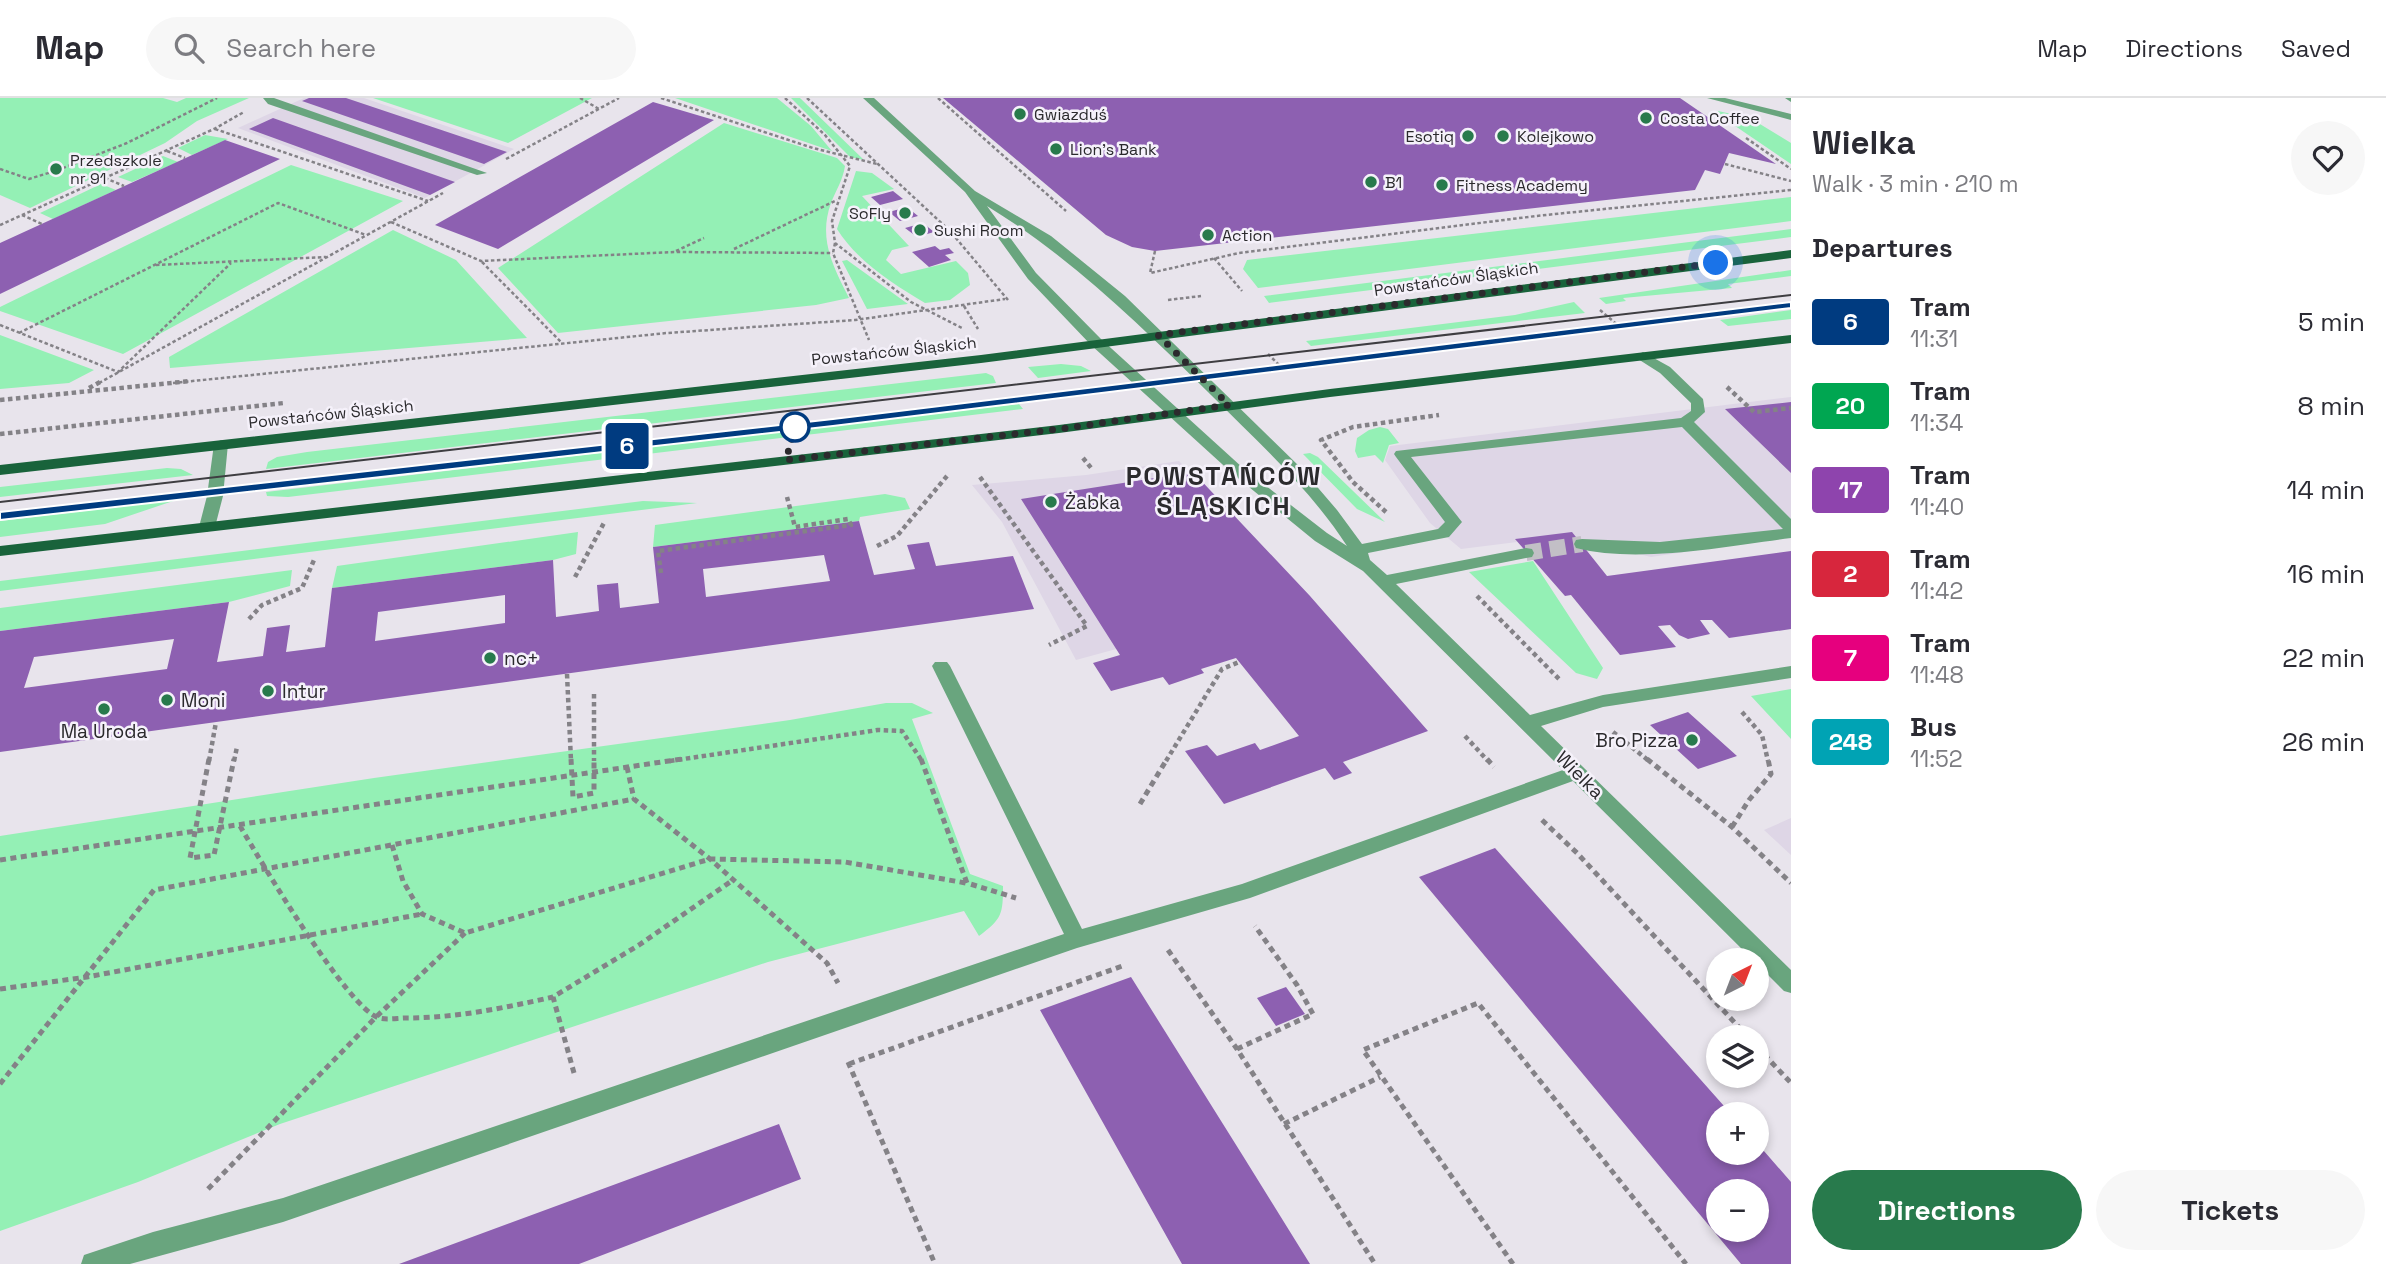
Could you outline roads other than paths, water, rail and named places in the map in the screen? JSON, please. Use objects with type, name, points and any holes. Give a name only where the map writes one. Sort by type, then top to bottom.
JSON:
[{"type":"main road","name":"Powstańców Śląskich","points":[[0,470],[981,359],[1791,254]]},
{"type":"main road","points":[[0,551],[1059,429],[1229,405],[1791,339]]},
{"type":"street","points":[[268,98],[272,102],[481,173]]},
{"type":"street","name":"Wielka","points":[[868,98],[969,190],[1041,234],[1085,267],[1158,335],[1274,449],[1343,528],[1369,567],[1791,984]]},
{"type":"street","points":[[1712,98],[1791,117]]},
{"type":"street","name":"Wielka","points":[[969,190],[1032,276],[1096,342],[1238,471],[1321,537],[1369,567]]},
{"type":"street","points":[[1358,550],[1443,533],[1454,522],[1401,454],[1685,422],[1698,412],[1698,402],[1665,370],[1643,356]]},
{"type":"street","points":[[1685,422],[1791,530]]},
{"type":"street","points":[[208,527],[215,496],[221,444]]},
{"type":"street","points":[[1582,544],[1619,550],[1675,547],[1791,530]]},
{"type":"street","points":[[1383,581],[1526,553]]},
{"type":"street","points":[[942,666],[1077,939]]},
{"type":"street","points":[[1527,723],[1584,705],[1791,671]]},
{"type":"street","points":[[93,1264],[153,1244],[284,1209],[1077,939],[1243,892],[1577,772]]},
{"type":"tunnel","points":[[1526,553],[1582,544]]},
{"type":"tram line","points":[[0,502],[1791,295]]},
{"type":"tram line","points":[[0,516],[833,423],[1791,305]]},
{"type":"tram line","name":"6","points":[[0,516],[833,423],[1791,305]]},
{"type":"place","name":"Gwiazduś","points":[[1020,114]]},
{"type":"place","name":"Costa Coffee","points":[[1646,118]]},
{"type":"place","name":"Esotiq","points":[[1468,136]]},
{"type":"place","name":"Kolejkowo","points":[[1503,136]]},
{"type":"place","name":"Lion's Bank","points":[[1056,149]]},
{"type":"place","name":"Przedszkole nr 91","points":[[56,169]]},
{"type":"place","name":"B1","points":[[1371,182]]},
{"type":"place","name":"Fitness Academy","points":[[1442,185]]},
{"type":"place","name":"SoFly","points":[[905,213]]},
{"type":"place","name":"Sushi Room","points":[[920,230]]},
{"type":"place","name":"Action","points":[[1208,235]]},
{"type":"place","name":"Żabka","points":[[1051,502]]},
{"type":"place","name":"nc+","points":[[490,658]]},
{"type":"place","name":"Intur","points":[[268,691]]},
{"type":"place","name":"Moni","points":[[167,700]]},
{"type":"place","name":"Ma Uroda","points":[[104,709]]},
{"type":"place","name":"Bro Pizza","points":[[1692,740]]},
{"type":"district","name":"POWSTAŃCÓW ŚLĄSKICH","points":[[1224,491]]}]
